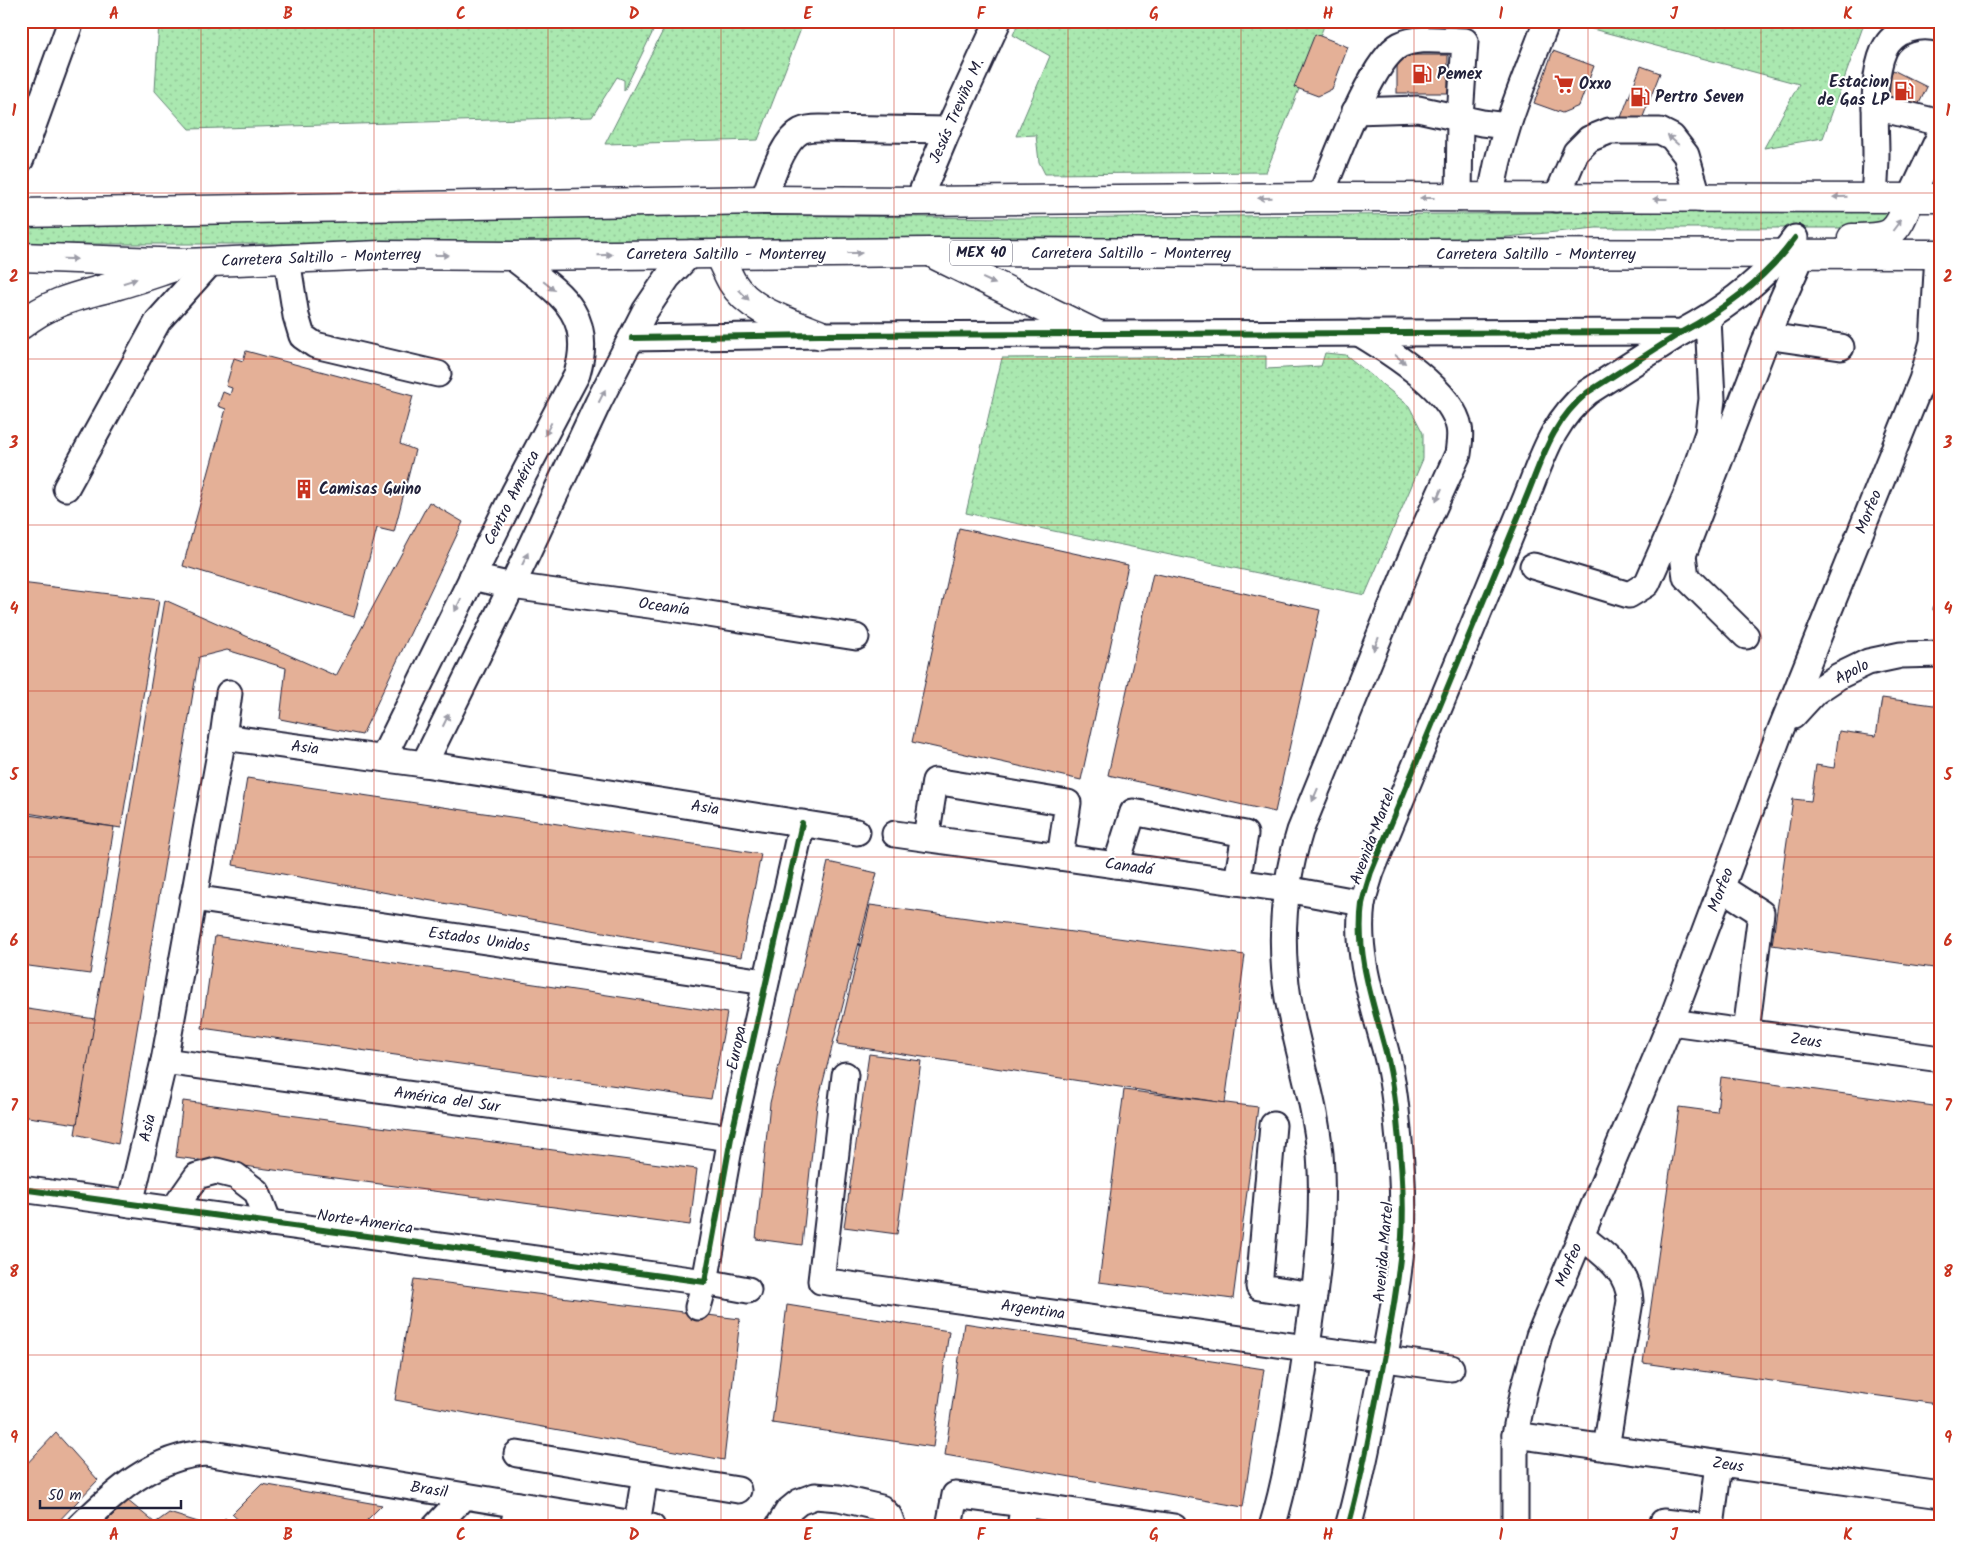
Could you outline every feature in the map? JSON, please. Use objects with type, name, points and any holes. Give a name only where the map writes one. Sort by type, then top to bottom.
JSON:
[{"type":"main road","points":[[21,213],[763,200],[918,201],[1320,197],[1556,199],[1941,198]]},
{"type":"main road","points":[[1794,248],[1886,236],[1898,226],[1911,197]]},
{"type":"main road","name":"Carretera Saltillo - Monterrey","points":[[21,257],[199,262],[380,255],[511,256],[929,252],[1452,254],[1504,243],[1588,237],[1794,248]]},
{"type":"main road","points":[[1794,248],[1940,254]]},
{"type":"main road","points":[[929,252],[1096,334]]},
{"type":"main road","points":[[718,254],[733,283],[747,299],[760,309],[822,335]]},
{"type":"main road","points":[[21,324],[36,314],[71,297],[199,262]]},
{"type":"street","points":[[21,158],[71,21]]},
{"type":"street","name":"Jesús Treviño M.","points":[[918,201],[998,21]]},
{"type":"street","points":[[1491,198],[1495,172],[1507,126],[1548,21]]},
{"type":"street","points":[[1874,197],[1875,107],[1881,59],[1885,48],[1901,32],[1912,28],[1934,27],[1941,29]]},
{"type":"street","points":[[1320,197],[1355,111],[1381,64],[1399,45],[1466,31],[1460,117],[1460,198]]},
{"type":"street","points":[[1875,107],[1941,123]]},
{"type":"street","points":[[1355,111],[1418,109],[1482,123],[1507,126]]},
{"type":"street","points":[[763,200],[783,151],[794,136],[802,130],[820,128],[948,130]]},
{"type":"street","points":[[1556,199],[1576,152],[1589,139],[1609,131],[1660,131],[1672,137],[1686,155],[1699,199]]},
{"type":"street","points":[[1911,197],[1941,134]]},
{"type":"street","points":[[1746,636],[1686,578],[1683,555],[1767,336],[1794,248]]},
{"type":"street","name":"Avenida Martel","points":[[1348,1527],[1360,1486],[1384,1357],[1397,1281],[1402,1236],[1402,1189],[1398,1131],[1388,1058],[1365,968],[1361,932],[1362,903],[1371,872],[1550,440],[1562,418],[1588,392],[1682,332],[1708,319],[1748,288],[1794,248]]},
{"type":"street","points":[[424,764],[512,586],[598,403],[645,311],[668,277],[691,254]]},
{"type":"street","name":"Morfeo","points":[[1514,1527],[1515,1435],[1524,1389],[1539,1336],[1672,1022],[1782,728],[1932,380],[1940,254]]},
{"type":"street","name":"Centro América","points":[[382,758],[515,491],[577,374],[582,357],[580,325],[573,311],[562,296],[511,256]]},
{"type":"street","points":[[287,259],[296,316],[302,336],[315,345],[438,374]]},
{"type":"street","points":[[66,488],[158,321],[199,262]]},
{"type":"street","points":[[1533,566],[1629,595],[1648,584],[1688,491],[1708,433],[1712,399],[1708,319]]},
{"type":"street","points":[[632,338],[822,335],[1682,332]]},
{"type":"street","points":[[1272,1527],[1281,1496],[1290,1452],[1307,1347],[1318,1265],[1320,1219],[1320,1153],[1288,999],[1285,973],[1283,914],[1286,889],[1300,831],[1414,551],[1458,454],[1460,439],[1459,425],[1443,397],[1397,356],[1359,333]]},
{"type":"street","points":[[1767,336],[1841,348]]},
{"type":"street","name":"Oceanía","points":[[472,578],[512,586],[664,607],[856,637]]},
{"type":"street","name":"Apolo","points":[[1782,728],[1815,692],[1840,676],[1868,662],[1901,654],[1941,654]]},
{"type":"street","points":[[224,737],[229,693]]},
{"type":"street","name":"Asia","points":[[130,1204],[164,1061],[224,737],[424,764],[857,832]]},
{"type":"street","points":[[926,838],[935,781],[1068,803],[1060,857]]},
{"type":"street","points":[[1116,865],[1133,812],[1245,834],[1237,882]]},
{"type":"street","name":"Europa","points":[[698,1307],[705,1282],[731,1138],[802,823]]},
{"type":"street","name":"Canadá","points":[[895,834],[1286,889],[1362,903]]},
{"type":"street","points":[[1722,888],[1761,912],[1746,1032]]},
{"type":"street","name":"Estados Unidos","points":[[193,898],[765,982]]},
{"type":"street","name":"Zeus","points":[[1672,1022],[1941,1059]]},
{"type":"street","name":"América del Sur","points":[[164,1061],[731,1138]]},
{"type":"street","name":"Argentina","points":[[845,1075],[821,1281],[1384,1357],[1451,1368]]},
{"type":"street","points":[[1273,1125],[1259,1287],[1314,1295]]},
{"type":"street","points":[[173,1210],[197,1176],[216,1171],[236,1176],[257,1192],[269,1223]]},
{"type":"street","name":"Norte America","points":[[21,1189],[705,1282]]},
{"type":"street","points":[[1581,1236],[1621,1272],[1630,1289],[1630,1301],[1606,1448]]},
{"type":"street","points":[[705,1282],[748,1290]]},
{"type":"street","name":"Zeus","points":[[1515,1435],[1941,1495]]},
{"type":"street","name":"Brasil","points":[[78,1527],[116,1491],[149,1470],[170,1460],[191,1454],[206,1453],[464,1496],[516,1516],[644,1526]]},
{"type":"street","points":[[517,1454],[738,1490]]},
{"type":"street","points":[[1711,1527],[1719,1464]]},
{"type":"street","points":[[644,1526],[645,1475]]},
{"type":"street","points":[[949,1527],[955,1495],[1022,1515],[1179,1527]]},
{"type":"street","points":[[435,1527],[464,1496]]},
{"type":"street","points":[[778,1527],[788,1511],[799,1502],[815,1496],[839,1498],[881,1508],[889,1516],[893,1527]]},
{"type":"street","points":[[1663,1522],[1705,1527]]},
{"type":"green space","points":[[159,21],[658,21],[624,91],[624,80],[617,77],[592,117],[189,129],[155,91]]},
{"type":"green space","points":[[668,21],[804,21],[758,140],[605,144]]},
{"type":"green space","points":[[1019,21],[1326,21],[1266,172],[1045,174],[1039,162],[1036,135],[1016,136],[1050,56],[1013,35]]},
{"type":"green space","points":[[1587,21],[1865,21],[1823,138],[1764,148],[1799,84],[1585,27]]},
{"type":"green space","points":[[1893,210],[1882,225],[1875,228],[1596,228],[1477,240],[1031,237],[422,244],[21,244],[21,226],[742,215],[1016,218]]},
{"type":"green space","points":[[1325,353],[1346,355],[1409,406],[1423,433],[1423,459],[1365,595],[966,513],[1002,358],[1266,356],[1266,369],[1321,366]]},
{"type":"building","points":[[1315,34],[1348,47],[1332,89],[1318,96],[1294,87]]},
{"type":"building","name":"Oxxo","points":[[1553,51],[1594,66],[1579,106],[1562,113],[1534,103]]},
{"type":"building","name":"Pemex","points":[[1397,55],[1448,55],[1448,93],[1397,93]]},
{"type":"building","name":"Pertro Seven","points":[[1641,66],[1660,73],[1639,127],[1620,120]]},
{"type":"building","name":"Estacion de Gas LP","points":[[1893,70],[1927,87],[1916,110],[1882,95]]},
{"type":"building","name":"Camisas Guino","points":[[246,351],[413,396],[400,444],[415,450],[394,532],[377,528],[354,617],[183,566],[226,409],[218,406],[223,392],[230,395],[232,388],[226,386],[234,358],[243,361]]},
{"type":"building","points":[[429,502],[463,522],[362,735],[280,719],[286,668],[227,650],[199,657],[118,1144],[75,1134],[165,600],[336,676]]},
{"type":"building","points":[[959,528],[1128,565],[1081,780],[912,742]]},
{"type":"building","points":[[1941,554],[1941,611],[1933,610]]},
{"type":"building","points":[[1153,573],[1320,610],[1275,812],[1108,775]]},
{"type":"building","points":[[21,583],[159,600],[121,828],[21,812]]},
{"type":"building","points":[[1882,698],[1941,706],[1941,969],[1772,945],[1793,799],[1811,801],[1816,765],[1834,768],[1839,731],[1876,736]]},
{"type":"building","points":[[247,778],[761,854],[741,957],[233,865]]},
{"type":"building","points":[[21,814],[114,827],[90,974],[21,965]]},
{"type":"building","points":[[828,862],[877,873],[817,1105],[802,1245],[756,1239],[770,1103]]},
{"type":"building","points":[[870,905],[1245,955],[1225,1103],[837,1044]]},
{"type":"building","points":[[215,936],[727,1013],[711,1099],[202,1028]]},
{"type":"building","points":[[21,1008],[95,1019],[77,1124],[21,1116]]},
{"type":"building","points":[[869,1054],[921,1061],[897,1234],[844,1227]]},
{"type":"building","points":[[1721,1077],[1941,1107],[1941,1379],[1937,1404],[1643,1363],[1679,1107],[1717,1112]]},
{"type":"building","points":[[1124,1090],[1258,1107],[1233,1299],[1099,1282]]},
{"type":"building","points":[[183,1101],[697,1169],[690,1225],[176,1157]]},
{"type":"building","points":[[414,1279],[740,1319],[724,1460],[395,1400]]},
{"type":"building","points":[[787,1305],[949,1331],[933,1447],[772,1423]]},
{"type":"building","points":[[964,1323],[1264,1369],[1243,1507],[945,1455]]},
{"type":"building","points":[[56,1433],[98,1480],[53,1527],[31,1527],[21,1517],[21,1470]]},
{"type":"building","points":[[262,1484],[382,1505],[360,1527],[246,1527],[232,1514]]},
{"type":"building","points":[[127,1500],[155,1523],[169,1513],[198,1522],[204,1527],[101,1527]]},
{"type":"building","points":[[225,1518],[235,1527],[217,1527]]},
{"type":"cycle path","points":[[632,338],[821,335],[1682,332],[1714,313],[1744,291],[1784,253],[1795,238]]},
{"type":"cycle path","points":[[1348,1527],[1357,1493],[1389,1333],[1398,1276],[1403,1224],[1402,1171],[1394,1094],[1387,1056],[1367,981],[1361,943],[1362,904],[1365,892],[1371,872],[1544,454],[1557,428],[1576,403],[1588,392],[1682,332]]},
{"type":"cycle path","points":[[21,1189],[705,1282],[731,1138],[802,823]]},
{"type":"place","name":"Pemex","points":[[1422,74]]},
{"type":"place","name":"Oxxo","points":[[1564,84]]},
{"type":"place","name":"Estacion de Gas LP","points":[[1904,91]]},
{"type":"place","name":"Pertro Seven","points":[[1640,97]]},
{"type":"place","name":"Camisas Guino","points":[[304,489]]}]
